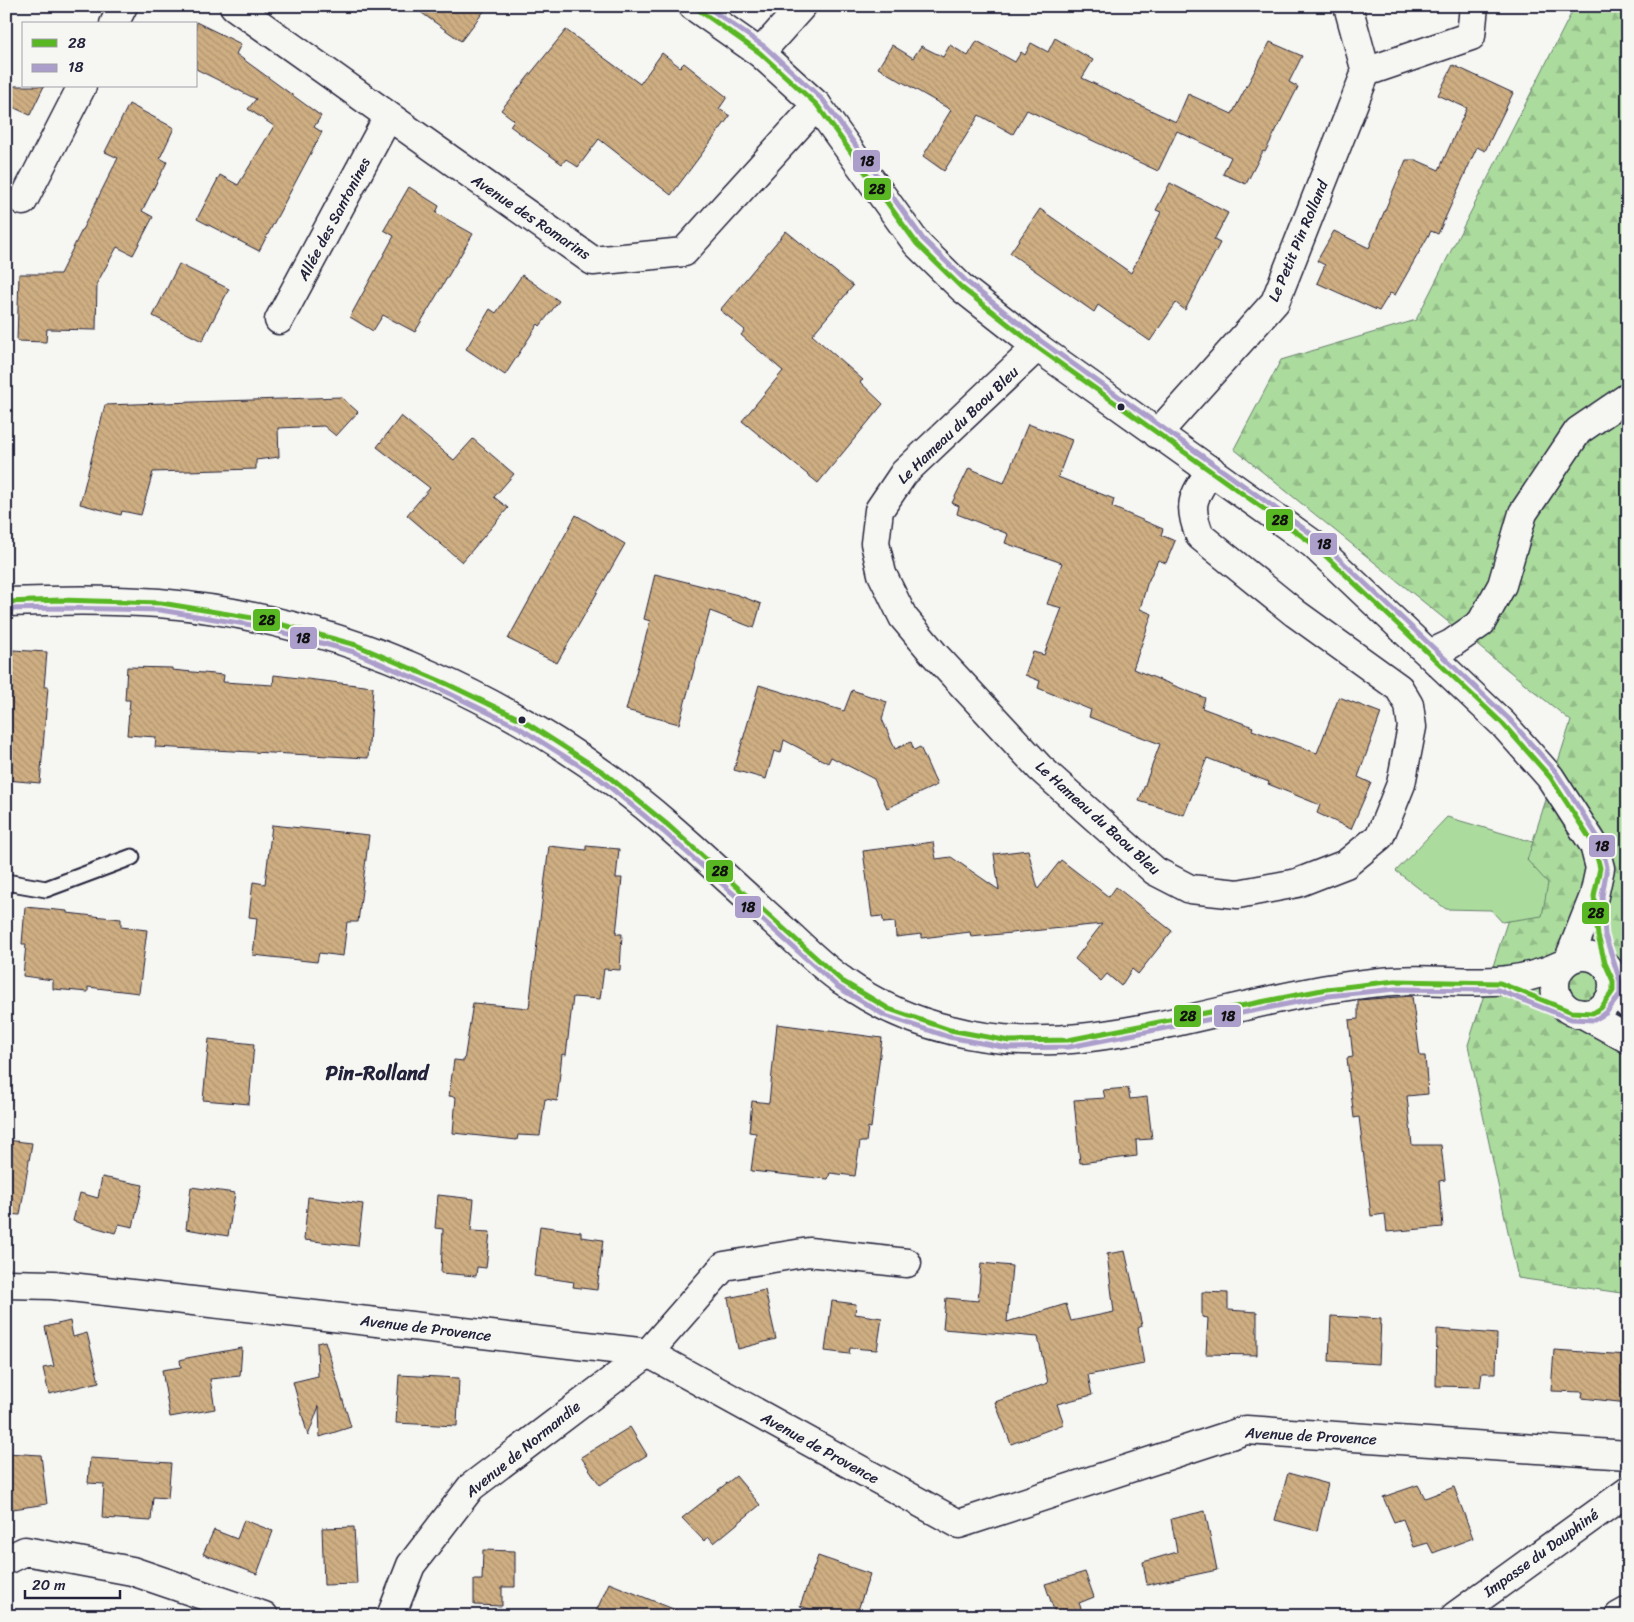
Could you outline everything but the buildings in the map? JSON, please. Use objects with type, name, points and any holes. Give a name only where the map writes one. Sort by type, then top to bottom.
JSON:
[{"type":"street","points":[[115,22],[123,6]]},
{"type":"street","name":"Avenue des Romarins","points":[[234,6],[592,261],[684,252],[817,105]]},
{"type":"street","points":[[693,6],[760,53],[817,105],[917,244],[962,288],[1037,348],[1313,544],[1503,724],[1550,776],[1594,845],[1600,868],[1594,896],[1565,962],[1554,982],[1555,991],[1573,1011],[1593,1013],[1608,1001],[1613,991],[1613,981],[1607,968],[1598,936],[1594,896]]},
{"type":"street","points":[[760,53],[802,6]]},
{"type":"street","points":[[1348,6],[1366,72],[1471,36],[1474,6]]},
{"type":"street","name":"Le Petit Pin Rolland","points":[[1157,434],[1275,302],[1366,72]]},
{"type":"street","points":[[23,201],[81,88]]},
{"type":"street","name":"Allée des Santonines","points":[[279,320],[388,117]]},
{"type":"street","name":"Le Hameau du Baou Bleu","points":[[1037,348],[904,473],[879,510],[876,543],[882,574],[903,616],[934,654],[1040,768],[1155,871],[1190,889],[1238,894],[1297,883],[1346,864],[1380,836],[1401,784],[1412,726],[1409,705],[1399,688],[1295,613],[1200,536],[1192,517],[1194,495],[1211,470]]},
{"type":"street","points":[[1430,654],[1451,644],[1481,623],[1502,586],[1523,513],[1578,431],[1628,397]]},
{"type":"street","points":[[6,602],[61,600],[161,603],[265,620],[356,645],[446,683],[522,720],[603,772],[669,826],[842,981],[889,1009],[950,1030],[1009,1041],[1068,1040],[1327,989],[1395,981],[1500,983],[1544,974],[1565,962],[1587,955],[1596,958],[1607,968],[1628,1004]]},
{"type":"street","points":[[1500,983],[1573,1011],[1628,1039]]},
{"type":"street","name":"Avenue de Normandie","points":[[391,1616],[411,1565],[471,1487],[648,1353],[724,1266],[809,1252],[907,1263]]},
{"type":"street","name":"Avenue de Provence","points":[[6,1284],[53,1285],[648,1353],[959,1524],[1246,1430],[1628,1455]]},
{"type":"street","name":"Impasse du Dauphiné","points":[[1455,1616],[1628,1492]]},
{"type":"street","points":[[6,1560],[25,1551],[132,1571],[264,1616]]},
{"type":"street","points":[[1619,1616],[1628,1611]]},
{"type":"lane","points":[[6,882],[46,889],[132,857]]},
{"type":"green space","points":[[1575,6],[1628,6],[1628,1294],[1518,1278],[1468,1045],[1571,721],[1234,449],[1281,360],[1416,320]]},
{"type":"green space","points":[[1447,817],[1533,842],[1527,860],[1548,883],[1542,916],[1502,922],[1491,910],[1446,909],[1396,871]]},
{"type":"transit line","name":"28","points":[[6,602],[61,600],[161,603],[265,620],[356,645],[445,683],[522,720],[603,772],[669,826],[842,981],[889,1009],[950,1030],[1009,1041],[1068,1040],[1327,989],[1395,981],[1500,983],[1572,1012],[1593,1013],[1601,1008],[1613,991],[1613,981],[1605,963],[1598,936],[1594,896],[1600,868],[1594,845],[1550,777],[1503,724],[1313,544],[1037,347],[962,288],[917,244],[817,105],[760,53],[693,6]]},
{"type":"transit line","name":"18","points":[[6,609],[160,610],[263,627],[354,652],[442,690],[518,727],[599,778],[664,832],[838,987],[886,1016],[949,1037],[1008,1048],[1069,1047],[1328,996],[1395,989],[1498,990],[1571,1019],[1594,1020],[1606,1013],[1620,994],[1620,981],[1605,935],[1602,896],[1607,867],[1601,842],[1556,772],[1509,719],[1317,538],[1041,341],[967,282],[923,239],[823,100],[765,47],[706,6]]},
{"type":"district","name":"Pin-Rolland","points":[[377,1073]]}]
